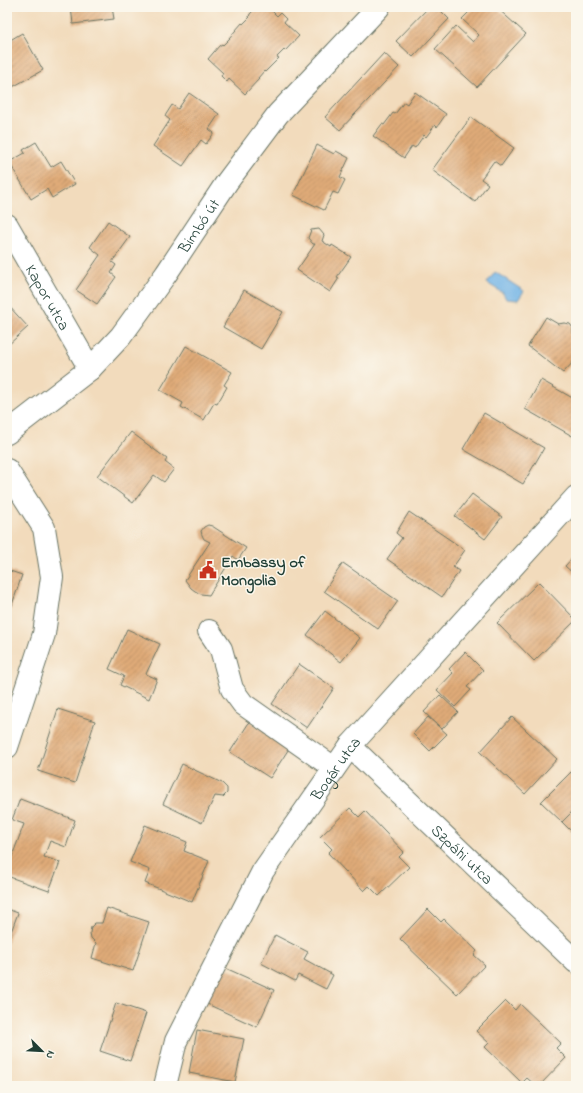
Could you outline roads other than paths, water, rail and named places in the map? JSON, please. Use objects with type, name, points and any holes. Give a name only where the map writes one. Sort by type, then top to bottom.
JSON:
[{"type":"street","name":"Bimbó út","points":[[7,433],[90,368],[121,336],[166,274],[227,182],[278,114],[379,7]]},
{"type":"street","name":"Kapor utca","points":[[7,225],[90,368]]},
{"type":"street","points":[[7,470],[44,528],[52,577],[44,634],[7,747]]},
{"type":"street","name":"Bogár utca","points":[[165,1086],[176,1041],[263,871],[334,768],[350,746],[576,497]]},
{"type":"street","points":[[209,631],[221,649],[232,689],[243,704],[334,768]]},
{"type":"street","name":"Szpáhi utca","points":[[350,746],[576,962]]},
{"type":"water","points":[[495,272],[524,291],[518,300],[506,299],[503,293],[487,283]]},
{"type":"place","name":"Embassy of Mongolia","points":[[208,570]]}]
